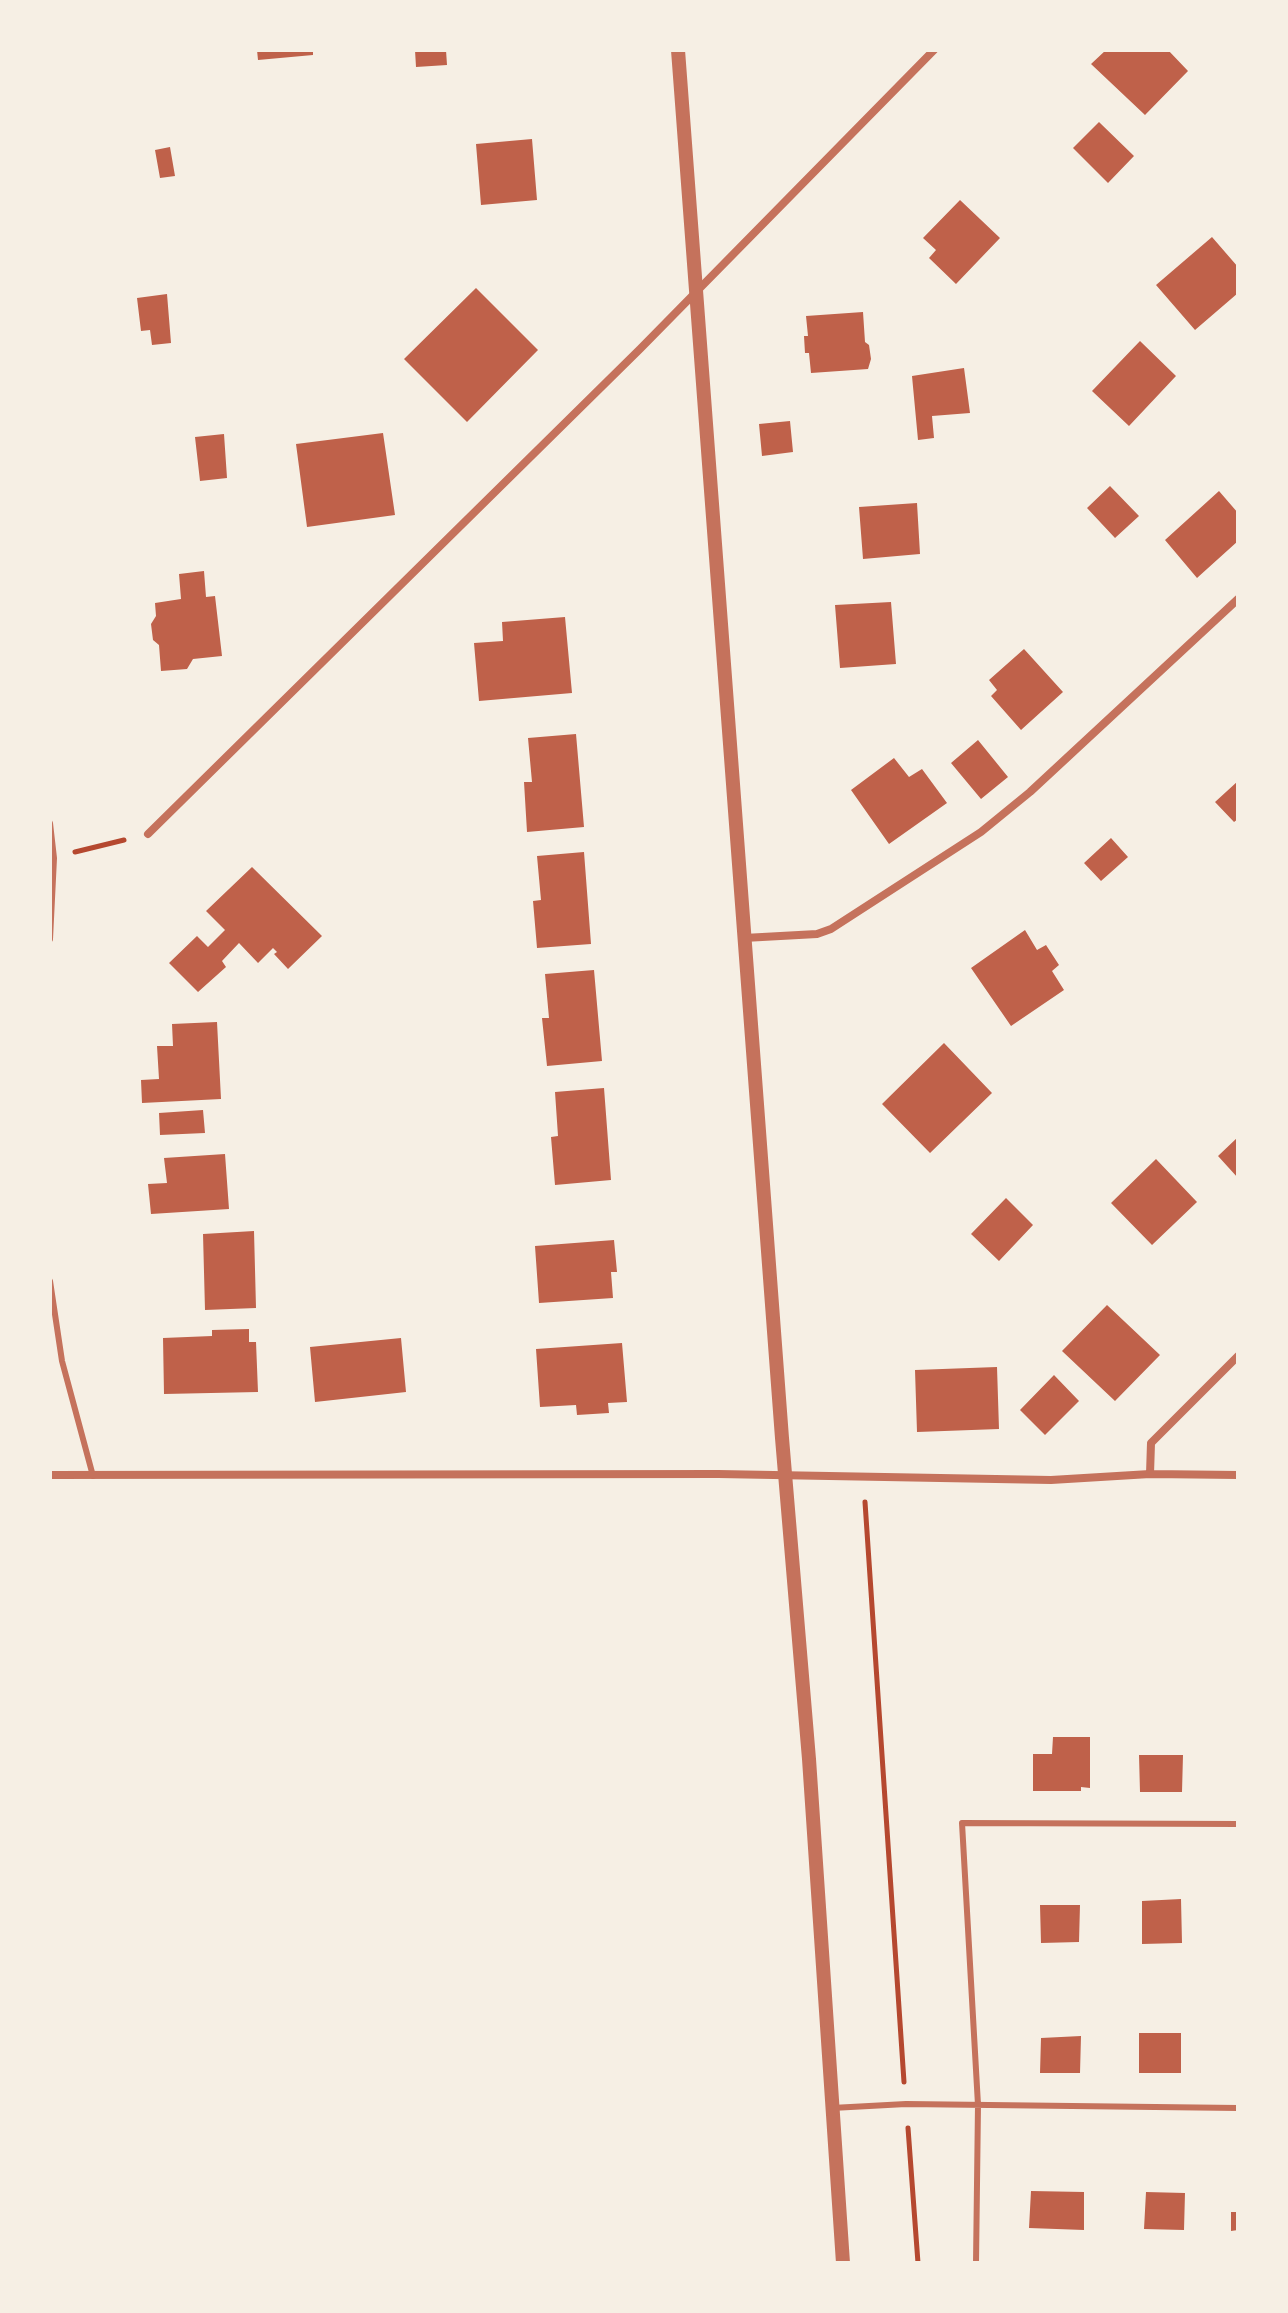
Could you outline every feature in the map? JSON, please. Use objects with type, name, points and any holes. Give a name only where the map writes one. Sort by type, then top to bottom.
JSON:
[{"type":"street","points":[[678,50],[809,1759],[843,2263]]},
{"type":"street","points":[[148,834],[697,292],[934,50]]},
{"type":"street","points":[[744,938],[817,934],[831,929],[981,832],[1030,792],[1238,599]]},
{"type":"street","points":[[1150,1474],[1151,1443],[1238,1356]]},
{"type":"street","points":[[50,1475],[785,1475],[1051,1480],[1150,1474],[1238,1475]]},
{"type":"lane","points":[[50,823],[54,858],[50,939]]},
{"type":"lane","points":[[50,1281],[62,1361],[93,1476]]},
{"type":"lane","points":[[976,2263],[978,2105],[962,1823],[1238,1824]]},
{"type":"lane","points":[[832,2108],[906,2104],[1238,2108]]},
{"type":"path","points":[[54,858],[148,834]]},
{"type":"path","points":[[863,1477],[918,2263]]},
{"type":"building","points":[[257,50],[313,50],[313,55],[258,60]]},
{"type":"building","points":[[415,50],[446,50],[447,65],[416,67]]},
{"type":"building","points":[[1106,50],[1168,50],[1188,71],[1145,115],[1091,64]]},
{"type":"building","points":[[1099,122],[1134,156],[1108,183],[1073,148]]},
{"type":"building","points":[[532,139],[537,200],[481,205],[476,144]]},
{"type":"building","points":[[170,147],[175,176],[160,178],[155,150]]},
{"type":"building","points":[[960,200],[1000,238],[956,284],[929,258],[936,250],[923,238]]},
{"type":"building","points":[[1212,237],[1238,267],[1238,293],[1195,330],[1156,285]]},
{"type":"building","points":[[476,288],[538,350],[467,422],[404,359]]},
{"type":"building","points":[[167,294],[171,343],[152,345],[150,330],[141,331],[137,298]]},
{"type":"building","points":[[863,312],[865,342],[869,345],[871,359],[868,369],[811,373],[809,353],[805,353],[804,336],[808,336],[806,316]]},
{"type":"building","points":[[1140,341],[1176,376],[1129,426],[1092,391]]},
{"type":"building","points":[[964,368],[970,413],[932,416],[934,438],[918,440],[912,376]]},
{"type":"building","points":[[790,421],[793,452],[762,456],[759,424]]},
{"type":"building","points":[[383,433],[395,515],[307,527],[296,444]]},
{"type":"building","points":[[224,434],[227,478],[200,481],[195,437]]},
{"type":"building","points":[[1110,486],[1139,516],[1115,538],[1087,508]]},
{"type":"building","points":[[1219,491],[1238,513],[1238,541],[1197,578],[1165,540]]},
{"type":"building","points":[[917,503],[920,554],[863,559],[859,507]]},
{"type":"building","points":[[204,571],[206,597],[215,596],[222,656],[193,659],[187,669],[161,671],[159,645],[153,640],[151,624],[156,616],[155,603],[181,599],[179,574]]},
{"type":"building","points":[[891,602],[896,664],[840,668],[835,605]]},
{"type":"building","points":[[565,617],[572,693],[479,701],[474,643],[503,641],[502,622]]},
{"type":"building","points":[[1024,649],[1063,692],[1021,730],[991,696],[997,690],[989,680]]},
{"type":"building","points":[[576,734],[584,827],[527,832],[524,782],[532,782],[528,738]]},
{"type":"building","points":[[978,740],[1008,777],[981,799],[951,763]]},
{"type":"building","points":[[894,758],[909,777],[922,769],[947,803],[889,844],[851,790]]},
{"type":"building","points":[[1238,781],[1238,819],[1234,822],[1215,802]]},
{"type":"building","points":[[1111,838],[1128,857],[1101,881],[1084,863]]},
{"type":"building","points":[[584,852],[591,944],[537,948],[533,901],[541,900],[537,856]]},
{"type":"building","points":[[252,867],[322,936],[288,969],[274,954],[277,952],[273,948],[258,963],[239,943],[222,961],[226,967],[198,992],[169,963],[197,936],[208,947],[225,930],[206,911]]},
{"type":"building","points":[[1025,930],[1037,950],[1046,945],[1059,965],[1052,971],[1064,990],[1011,1026],[971,968]]},
{"type":"building","points":[[594,970],[602,1061],[547,1066],[542,1018],[549,1018],[545,974]]},
{"type":"building","points":[[217,1022],[221,1099],[142,1103],[141,1080],[159,1079],[157,1046],[173,1046],[172,1024]]},
{"type":"building","points":[[944,1043],[992,1093],[930,1153],[882,1104]]},
{"type":"building","points":[[604,1088],[611,1180],[555,1185],[551,1137],[558,1136],[555,1092]]},
{"type":"building","points":[[203,1110],[205,1133],[160,1135],[159,1113]]},
{"type":"building","points":[[1238,1137],[1238,1178],[1218,1156]]},
{"type":"building","points":[[225,1154],[229,1209],[151,1214],[148,1184],[167,1183],[164,1158]]},
{"type":"building","points":[[1156,1159],[1197,1202],[1152,1245],[1111,1203]]},
{"type":"building","points":[[1006,1198],[1033,1225],[999,1261],[971,1234]]},
{"type":"building","points":[[254,1231],[256,1308],[205,1310],[203,1234]]},
{"type":"building","points":[[614,1240],[617,1272],[611,1272],[613,1298],[539,1303],[535,1246]]},
{"type":"building","points":[[1107,1305],[1160,1355],[1115,1401],[1062,1351]]},
{"type":"building","points":[[249,1329],[249,1342],[256,1342],[258,1392],[164,1394],[163,1338],[212,1336],[212,1330]]},
{"type":"building","points":[[401,1338],[406,1392],[315,1402],[310,1347]]},
{"type":"building","points":[[622,1343],[627,1402],[608,1403],[609,1413],[577,1415],[576,1405],[540,1407],[536,1349]]},
{"type":"building","points":[[997,1367],[999,1429],[917,1432],[915,1370]]},
{"type":"building","points":[[1054,1375],[1079,1401],[1045,1435],[1020,1410]]},
{"type":"building","points":[[1053,1737],[1090,1737],[1090,1788],[1081,1787],[1081,1791],[1033,1791],[1033,1754],[1052,1754]]},
{"type":"building","points":[[1139,1755],[1183,1755],[1182,1792],[1140,1792]]},
{"type":"building","points":[[1181,1899],[1182,1943],[1142,1944],[1142,1901]]},
{"type":"building","points":[[1040,1905],[1080,1905],[1079,1942],[1041,1943]]},
{"type":"building","points":[[1139,2033],[1181,2033],[1181,2073],[1139,2073]]},
{"type":"building","points":[[1081,2036],[1080,2073],[1040,2073],[1041,2038]]},
{"type":"building","points":[[1031,2191],[1084,2192],[1084,2230],[1029,2228]]},
{"type":"building","points":[[1146,2192],[1185,2193],[1184,2230],[1144,2229]]},
{"type":"building","points":[[1231,2212],[1238,2212],[1238,2230],[1231,2231]]}]
